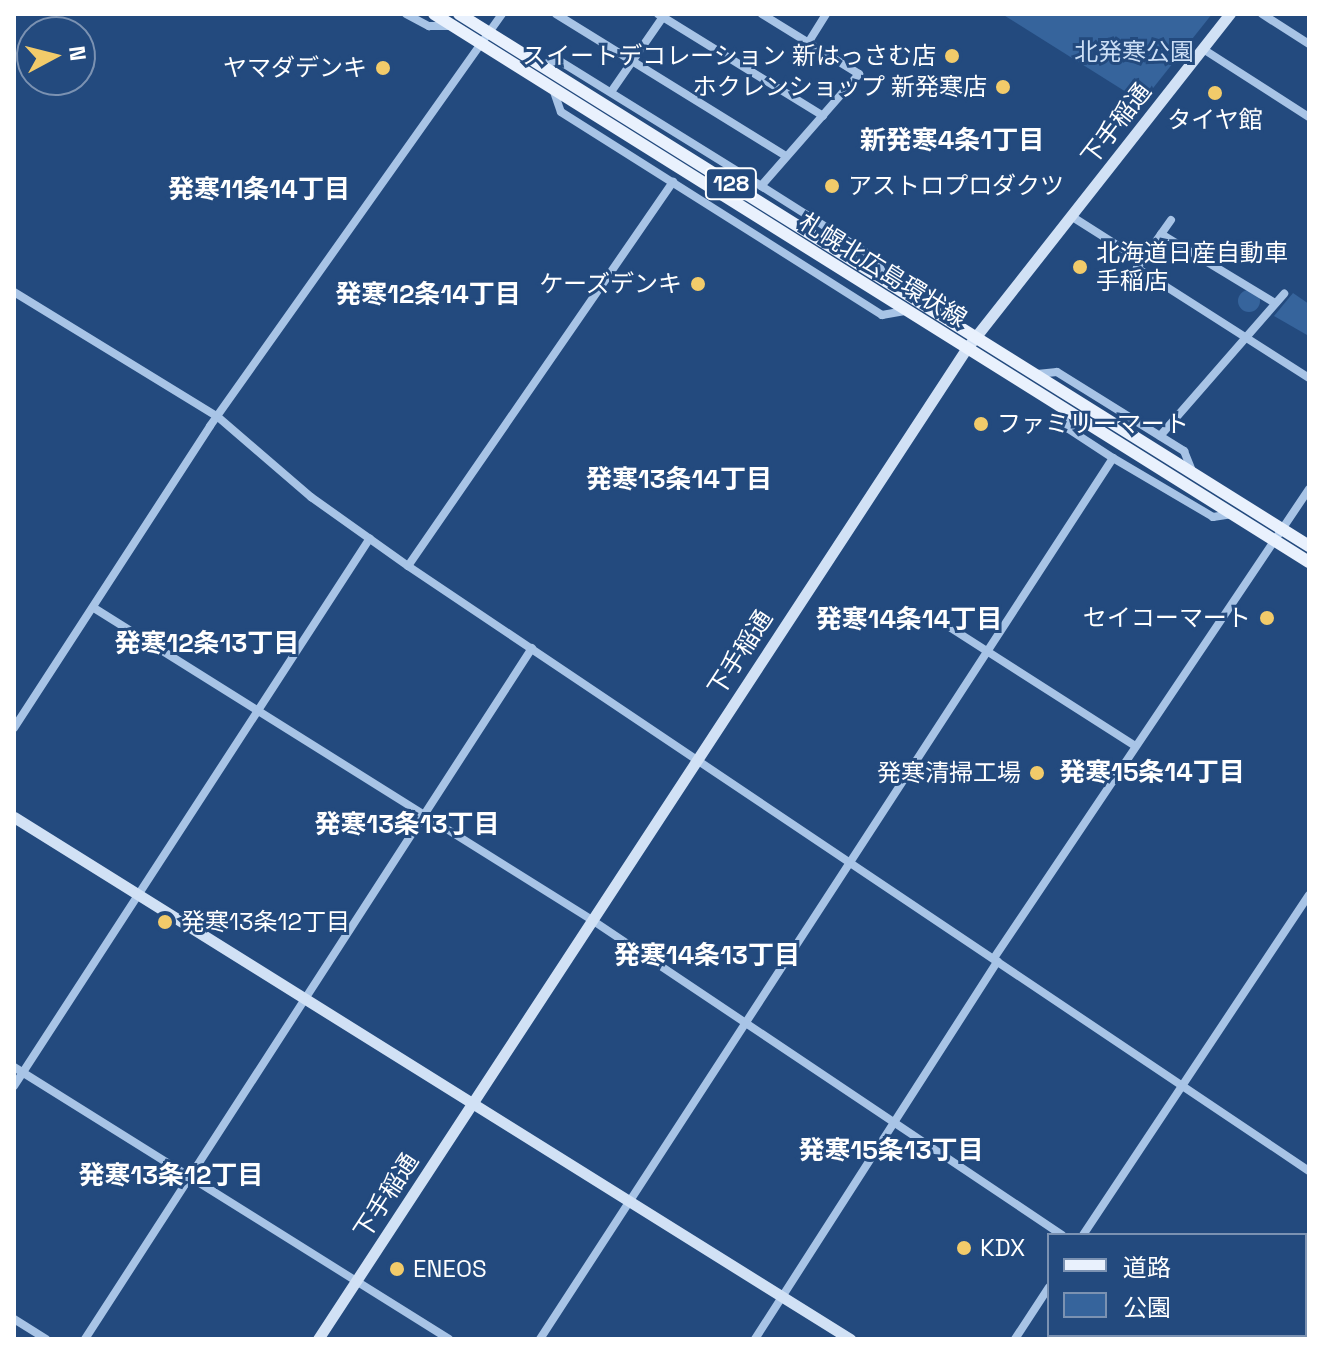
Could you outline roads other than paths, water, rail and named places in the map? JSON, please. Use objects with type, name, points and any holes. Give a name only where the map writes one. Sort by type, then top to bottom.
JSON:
[{"type":"main road","name":"札幌北広島環状線","points":[[434,14],[456,20],[540,65],[1309,546]]},
{"type":"main road","name":"下手稲通","points":[[318,1339],[966,349],[1230,14]]},
{"type":"main road","name":"札幌北広島環状線","points":[[484,37],[553,89],[1309,562]]},
{"type":"main road","points":[[14,817],[850,1339]]},
{"type":"street","points":[[406,14],[429,26],[456,20]]},
{"type":"street","points":[[14,728],[218,417],[502,14]]},
{"type":"street","points":[[556,14],[786,156]]},
{"type":"street","points":[[761,186],[859,74],[762,14]]},
{"type":"street","points":[[808,43],[826,14]]},
{"type":"street","points":[[1262,14],[1309,44]]},
{"type":"street","points":[[611,92],[662,15],[823,116]]},
{"type":"street","points":[[1203,49],[1309,117]]},
{"type":"street","points":[[540,65],[558,60],[611,92],[875,258],[887,282]]},
{"type":"street","points":[[553,89],[561,112],[882,315],[905,311]]},
{"type":"street","points":[[408,566],[673,182]]},
{"type":"street","points":[[1071,216],[1142,261]]},
{"type":"street","points":[[1171,220],[1137,268],[1309,378]]},
{"type":"street","points":[[1161,234],[1275,303]]},
{"type":"street","points":[[14,292],[218,417],[408,566],[1309,1171]]},
{"type":"street","points":[[1160,436],[1284,294]]},
{"type":"street","points":[[1036,375],[1057,372],[1160,436],[1184,451],[1193,473]]},
{"type":"street","points":[[1062,409],[1067,428],[1113,458],[1213,517],[1231,514]]},
{"type":"street","points":[[540,1339],[1113,458]]},
{"type":"street","points":[[755,1339],[996,959],[1280,527],[1309,489]]},
{"type":"street","points":[[14,1086],[370,538]]},
{"type":"street","points":[[94,608],[592,920],[1059,1233]]},
{"type":"street","points":[[943,623],[1135,746]]},
{"type":"street","points":[[85,1339],[532,648]]},
{"type":"street","points":[[1084,1233],[1180,1084],[1309,895]]},
{"type":"street","points":[[14,1067],[449,1339]]},
{"type":"street","points":[[1015,1339],[1047,1290]]},
{"type":"street","points":[[14,1319],[46,1339]]},
{"type":"place","name":"スイートデコレーション 新はっさむ店","points":[[952,56]]},
{"type":"place","name":"ヤマダデンキ","points":[[383,68]]},
{"type":"place","name":"ホクレンショップ 新発寒店","points":[[1003,87]]},
{"type":"place","name":"タイヤ館","points":[[1215,93]]},
{"type":"place","name":"アストロプロダクツ","points":[[832,186]]},
{"type":"place","name":"北海道日産自動車 手稲店","points":[[1080,267]]},
{"type":"place","name":"ケーズデンキ","points":[[698,284]]},
{"type":"place","name":"ファミリーマート","points":[[981,424]]},
{"type":"place","name":"セイコーマート","points":[[1267,618]]},
{"type":"place","name":"発寒清掃工場","points":[[1037,773]]},
{"type":"place","name":"発寒13条12丁目","points":[[165,922]]},
{"type":"place","name":"KDX","points":[[964,1248]]},
{"type":"place","name":"ENEOS","points":[[397,1269]]},
{"type":"district","name":"新発寒4条1丁目","points":[[952,141]]},
{"type":"district","name":"発寒11条14丁目","points":[[259,190]]},
{"type":"district","name":"発寒12条14丁目","points":[[428,295]]},
{"type":"district","name":"発寒13条14丁目","points":[[679,480]]},
{"type":"district","name":"発寒14条14丁目","points":[[909,620]]},
{"type":"district","name":"発寒12条13丁目","points":[[207,644]]},
{"type":"district","name":"発寒15条14丁目","points":[[1152,773]]},
{"type":"district","name":"発寒13条13丁目","points":[[407,825]]},
{"type":"district","name":"発寒14条13丁目","points":[[707,956]]},
{"type":"district","name":"発寒15条13丁目","points":[[891,1151]]},
{"type":"district","name":"発寒13条12丁目","points":[[171,1176]]},
{"type":"park label","name":"北発寒公園","points":[[1134,52]]}]
